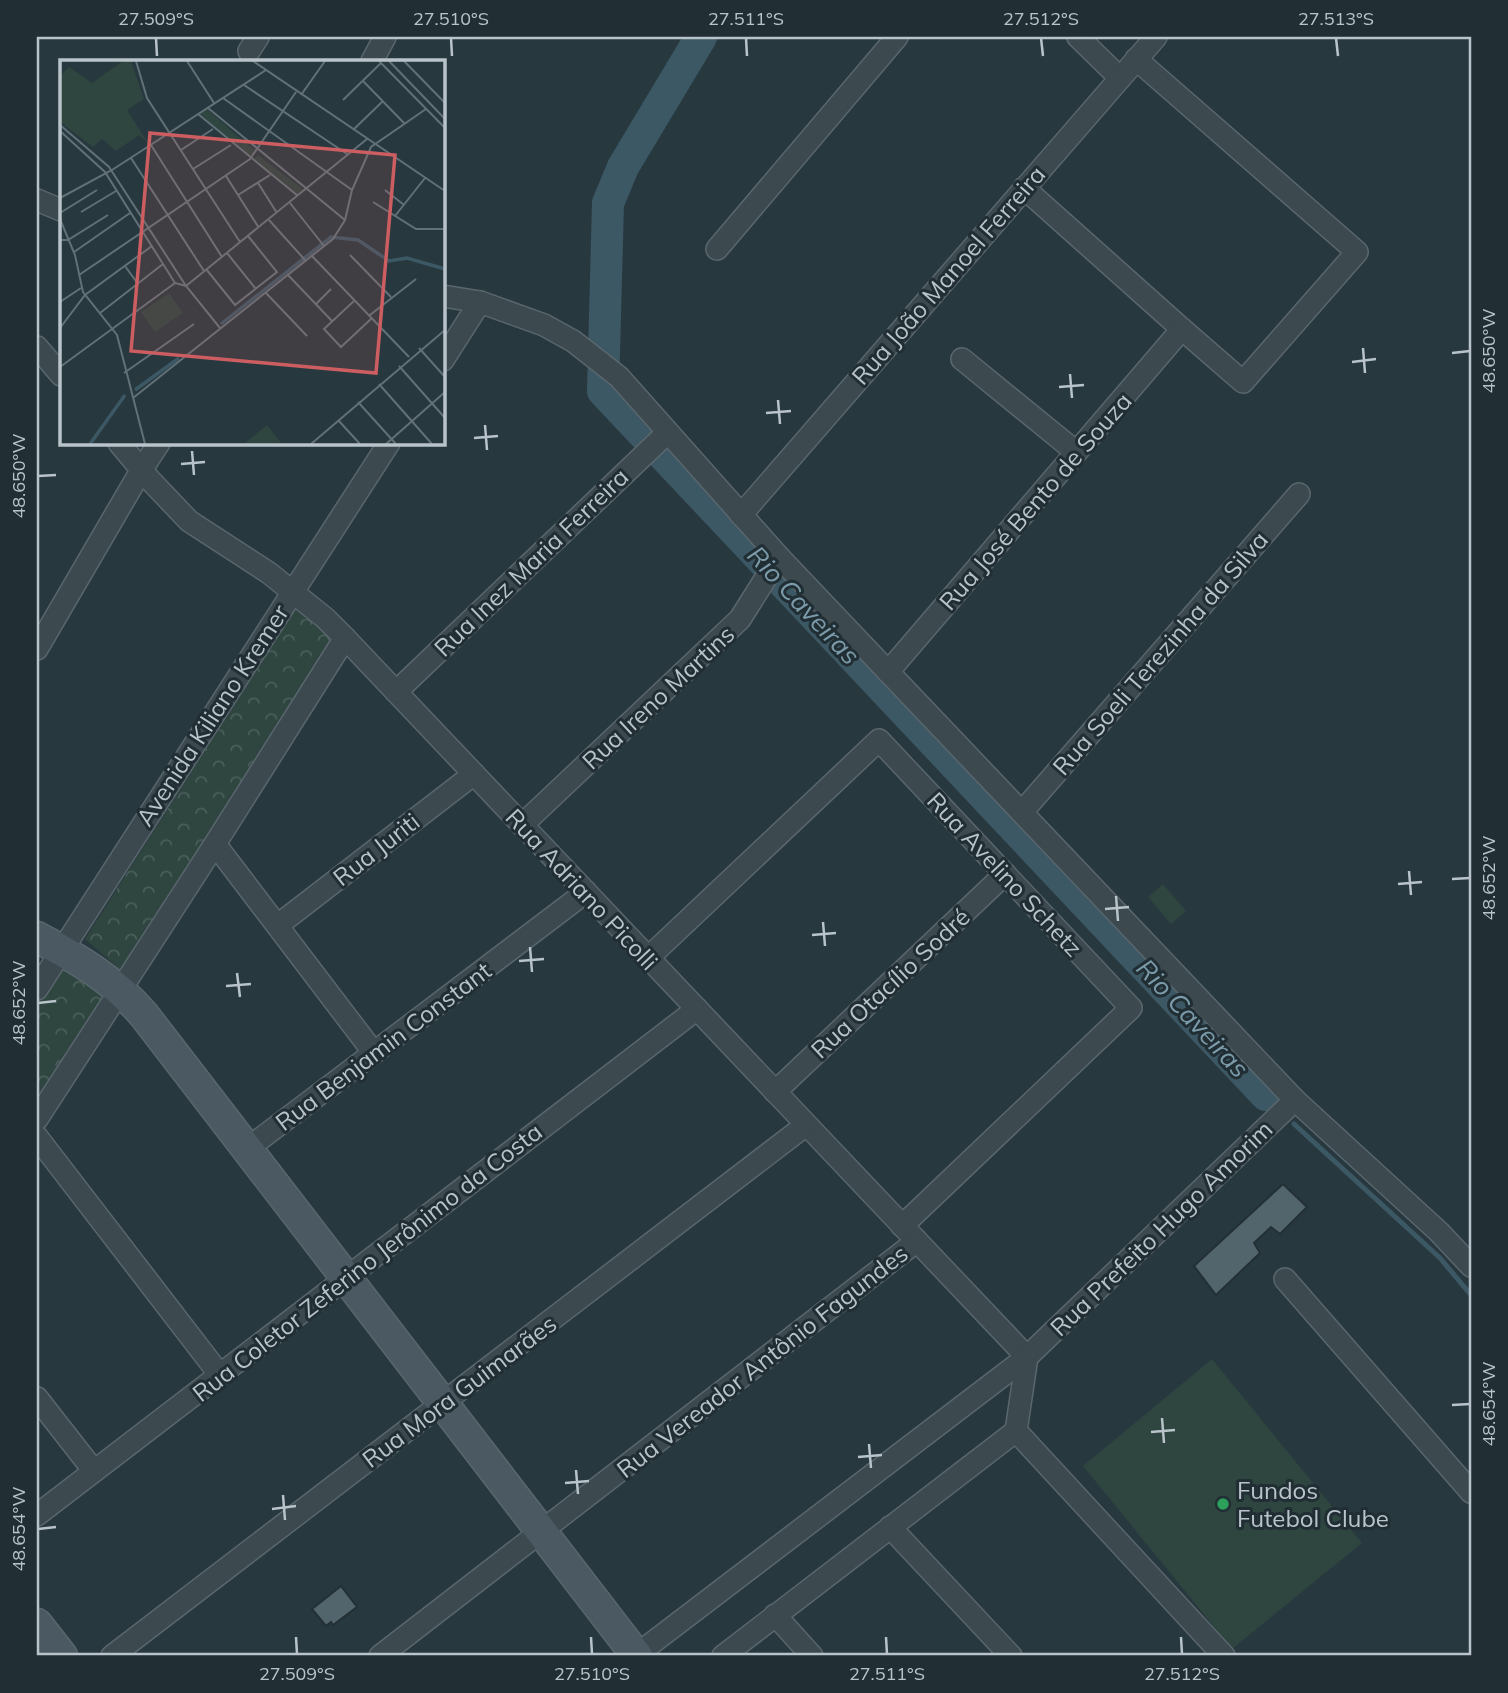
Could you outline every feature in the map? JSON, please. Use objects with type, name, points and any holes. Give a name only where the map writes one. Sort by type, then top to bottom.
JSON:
[{"type":"street","points":[[373,60],[385,37]]},
{"type":"street","points":[[717,249],[897,37]]},
{"type":"street","points":[[1078,37],[1120,78]]},
{"type":"street","name":"Rua João Manoel Ferreira","points":[[741,514],[1156,37]]},
{"type":"street","points":[[1024,188],[1243,382],[1357,252],[1136,59]]},
{"type":"street","points":[[37,200],[60,210]]},
{"type":"street","points":[[444,296],[480,302],[544,325],[573,341],[619,377],[665,435],[741,514],[778,558],[1295,1100],[1439,1232],[1471,1266]]},
{"type":"street","points":[[444,358],[480,302]]},
{"type":"street","name":"Rua José Bento de Souza","points":[[888,672],[1182,329]]},
{"type":"street","points":[[37,347],[60,374]]},
{"type":"street","points":[[962,359],[1076,452]]},
{"type":"street","name":"Rua Inez Maria Ferreira","points":[[396,692],[665,435]]},
{"type":"street","name":"Rua Adriano Picolli","points":[[120,444],[189,522],[269,573],[325,618],[345,638],[1027,1357]]},
{"type":"street","points":[[37,649],[158,444]]},
{"type":"street","name":"Avenida Kiliano Kremer","points":[[37,989],[49,944],[292,591],[388,444]]},
{"type":"street","name":"Rua Soeli Terezinha da Silva","points":[[1022,812],[1299,494]]},
{"type":"street","name":"Rua Ireno Martins","points":[[522,825],[740,619],[778,558]]},
{"type":"street","points":[[37,1119],[345,638]]},
{"type":"street","name":"Rua Avelino Schetz","points":[[648,958],[879,740],[1131,1008],[902,1226]]},
{"type":"street","name":"Rua Juriti","points":[[278,925],[474,774]]},
{"type":"street","points":[[215,844],[374,1053]]},
{"type":"street","name":"Rua Otacílio Sodré","points":[[775,1092],[1005,874]]},
{"type":"street","name":"Rua Benjamin Constant","points":[[247,1149],[586,892]]},
{"type":"street","points":[[49,944],[91,968],[121,990],[144,1015],[636,1656]]},
{"type":"street","name":"Rua Coletor Zeferino Jerônimo da Costa","points":[[37,1516],[696,1009]]},
{"type":"street","name":"Rua Prefeito Hugo Amorim","points":[[636,1656],[1027,1357],[1295,1100]]},
{"type":"street","name":"Rua Mora Guimarães","points":[[112,1656],[806,1125]]},
{"type":"street","points":[[37,1137],[220,1375]]},
{"type":"street","name":"Rua Vereador Antônio Fagundes","points":[[380,1656],[917,1241]]},
{"type":"street","points":[[1285,1279],[1471,1492]]},
{"type":"street","points":[[723,1656],[1016,1431],[1027,1357]]},
{"type":"street","points":[[37,1398],[94,1471]]},
{"type":"street","points":[[1016,1431],[1224,1656]]},
{"type":"street","points":[[890,1527],[1011,1656]]},
{"type":"street","points":[[775,1615],[813,1656]]},
{"type":"street","points":[[37,1624],[62,1656]]},
{"type":"green space","points":[[297,606],[333,641],[123,972],[85,939]]},
{"type":"green space","points":[[1163,884],[1186,911],[1171,924],[1148,897]]},
{"type":"green space","points":[[62,964],[108,992],[37,1100],[37,1002]]},
{"type":"green space","name":"Fundos Futebol Clube","points":[[1212,1359],[1362,1543],[1232,1649],[1083,1466]]},
{"type":"building","points":[[1283,1184],[1307,1207],[1280,1234],[1271,1227],[1254,1243],[1260,1253],[1216,1295],[1194,1266]]},
{"type":"building","points":[[341,1586],[357,1607],[333,1625],[331,1622],[326,1626],[312,1609]]},
{"type":"waterway","name":"Rio Caveiras","points":[[701,37],[623,167],[608,203],[603,391],[1266,1095]]},
{"type":"waterway","name":"Rio Caveiras","points":[[1294,1124],[1440,1258],[1471,1295]]},
{"type":"place","name":"Fundos Futebol Clube","points":[[1223,1504]]}]
